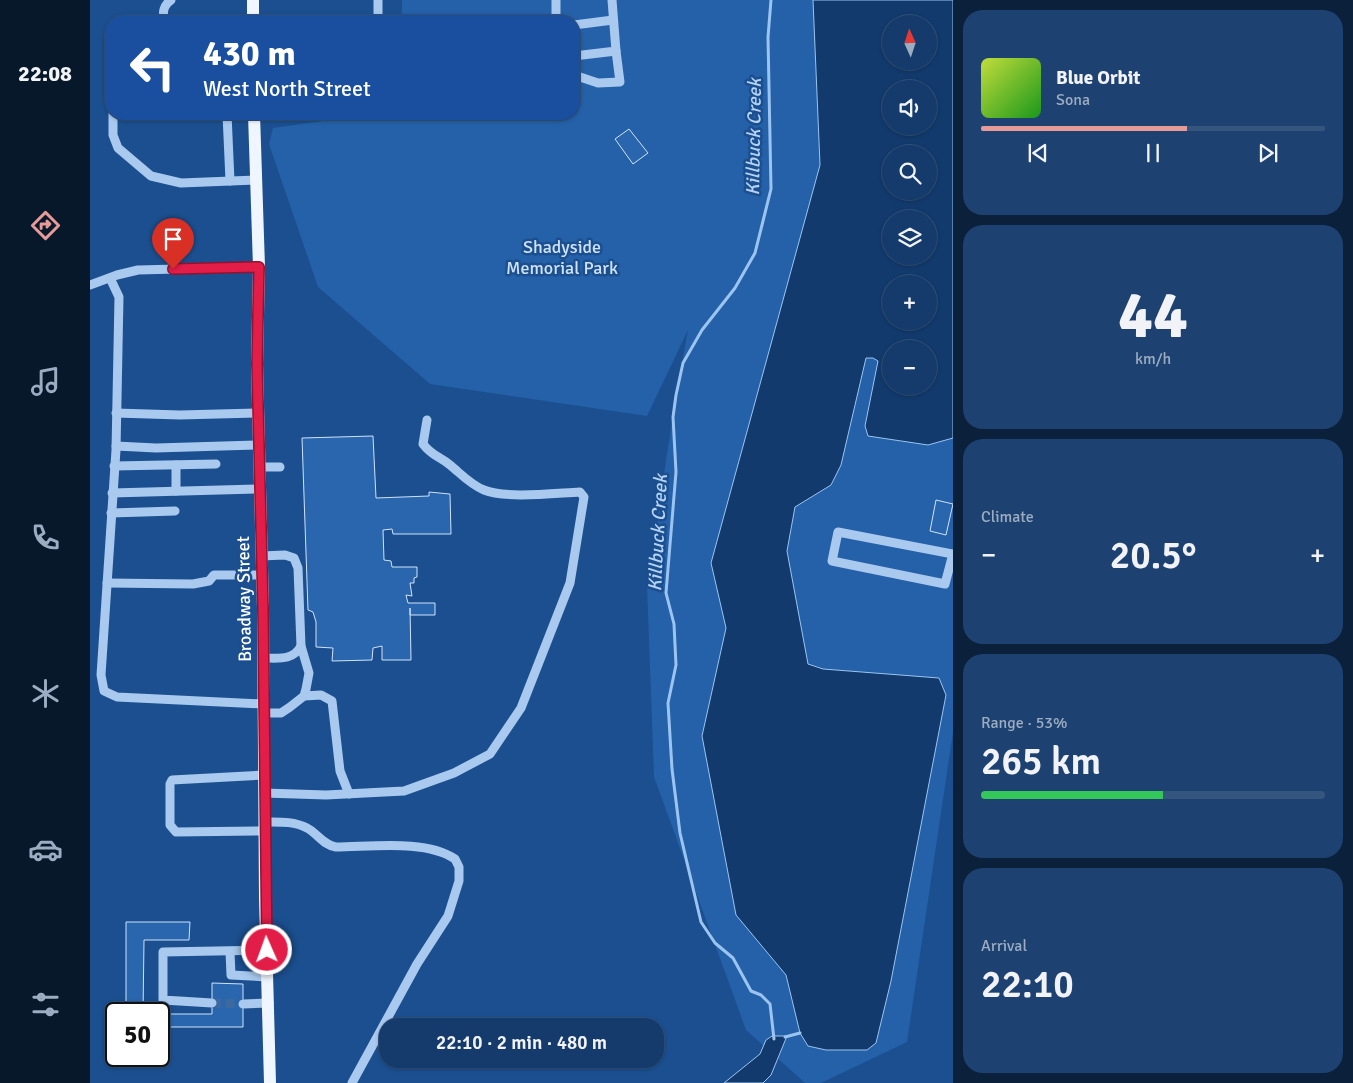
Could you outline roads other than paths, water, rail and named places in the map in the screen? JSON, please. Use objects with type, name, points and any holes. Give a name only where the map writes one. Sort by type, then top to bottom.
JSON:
[{"type":"main road","points":[[253,0],[253,15]]},
{"type":"main road","name":"Broadway Street","points":[[254,120],[259,267],[258,414],[270,1083]]},
{"type":"street","points":[[165,15],[166,3],[171,0]]},
{"type":"street","points":[[378,0],[378,15]]},
{"type":"street","points":[[556,0],[556,15]]},
{"type":"street","points":[[580,77],[598,84],[620,82],[612,0]]},
{"type":"street","points":[[580,24],[613,20]]},
{"type":"street","points":[[580,55],[616,51]]},
{"type":"street","points":[[113,120],[113,135],[118,148],[151,176],[182,183],[256,180]]},
{"type":"street","points":[[227,120],[230,181]]},
{"type":"street","points":[[90,285],[138,270],[259,267]]},
{"type":"street","points":[[110,278],[119,297],[116,446],[101,675],[104,691],[117,698],[263,709],[281,713],[304,696],[322,695],[332,701],[340,771],[349,794]]},
{"type":"street","points":[[116,413],[180,415],[258,414]]},
{"type":"street","points":[[264,793],[349,794],[404,791],[454,773],[490,754],[521,708],[570,583],[584,497],[580,492],[498,494],[484,490],[469,482],[448,463],[431,455],[423,444],[427,420]]},
{"type":"street","points":[[116,446],[191,447],[259,445]]},
{"type":"street","points":[[191,447],[191,465]]},
{"type":"street","points":[[114,466],[216,464]]},
{"type":"street","points":[[176,465],[176,491]]},
{"type":"street","points":[[259,467],[280,467]]},
{"type":"street","points":[[112,493],[260,489]]},
{"type":"street","points":[[111,513],[175,511]]},
{"type":"street","points":[[838,532],[953,554],[945,584],[832,561],[838,532]]},
{"type":"street","points":[[262,556],[285,555],[294,558],[298,568],[301,646],[310,673],[304,696]]},
{"type":"street","points":[[107,583],[179,582],[193,584],[209,581],[214,575],[262,575]]},
{"type":"street","points":[[263,658],[287,658],[296,654],[301,646]]},
{"type":"street","points":[[264,775],[172,780],[170,784],[170,826],[176,832],[297,824],[308,828],[327,845],[336,847],[405,847],[436,850],[455,859],[459,867],[458,881],[448,916],[417,964],[352,1083]]},
{"type":"street","points":[[212,1003],[163,1000],[162,952],[267,950]]},
{"type":"street","points":[[230,952],[231,975],[268,977]]},
{"type":"street","points":[[243,1004],[269,1003]]},
{"type":"waterway","name":"Killbuck Creek","points":[[771,0],[768,37],[771,189],[755,253],[735,288],[702,330],[683,363],[673,417],[676,472],[666,593],[674,624],[676,665],[668,703],[672,769],[680,833],[701,922],[715,943],[733,958],[751,991],[761,995],[770,1004],[774,1039]]},
{"type":"waterway","points":[[785,1037],[800,1033]]},
{"type":"tunnel","points":[[212,1003],[243,1004]]},
{"type":"park label","name":"Shadyside Memorial Park","points":[[562,257]]}]
